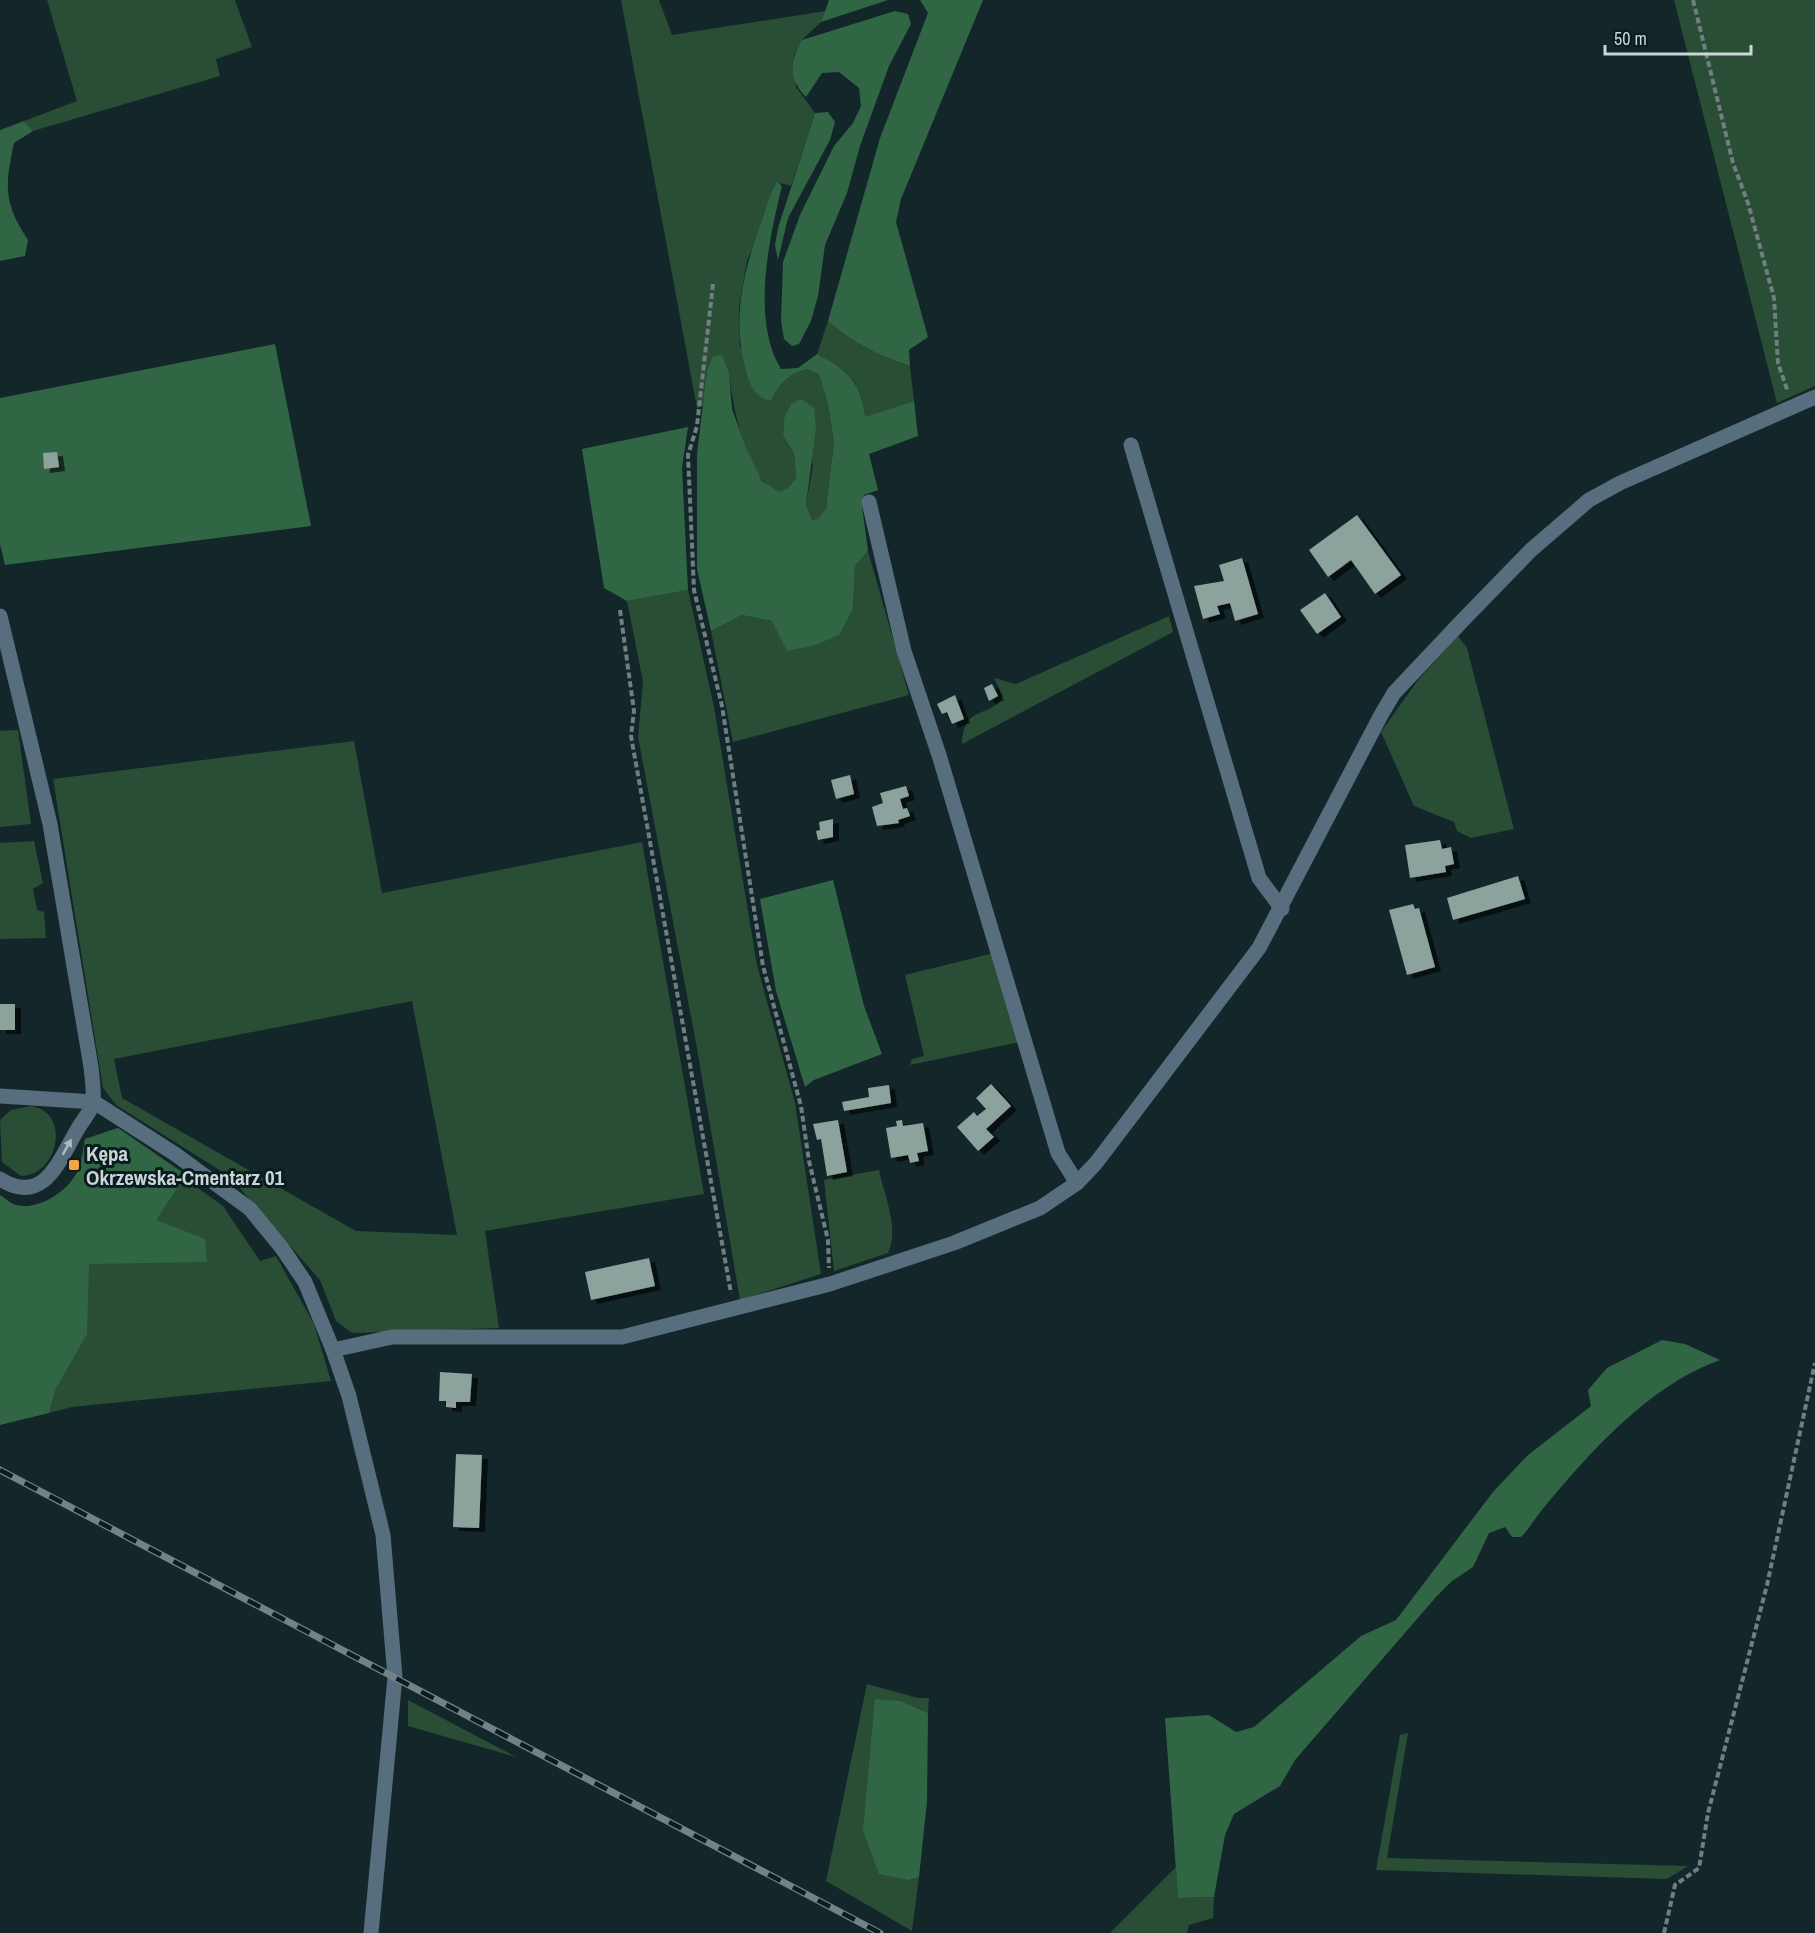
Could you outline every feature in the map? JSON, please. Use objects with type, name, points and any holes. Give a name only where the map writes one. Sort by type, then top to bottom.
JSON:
[{"type":"street","points":[[333,1350],[392,1337],[622,1336],[830,1284],[1002,1225],[1040,1208],[1077,1183],[1096,1163],[1259,948],[1282,909],[1394,693],[1531,550],[1597,495],[1815,397]]},
{"type":"street","points":[[1131,445],[1259,878],[1282,909]]},
{"type":"street","points":[[869,502],[904,651],[939,755],[1058,1153],[1077,1183]]},
{"type":"street","points":[[0,616],[51,831],[92,1067],[94,1102],[55,1169],[46,1179],[23,1189],[0,1179]]},
{"type":"street","points":[[0,1096],[94,1102],[175,1154],[250,1209],[282,1248],[305,1282],[349,1396],[382,1535],[395,1677],[371,1933]]},
{"type":"path","points":[[1693,0],[1733,163],[1748,203],[1774,298],[1778,363],[1794,407]]},
{"type":"path","points":[[713,284],[697,426],[688,455],[694,590],[722,706],[764,966],[801,1106],[809,1161],[828,1240],[830,1284]]},
{"type":"path","points":[[620,610],[634,711],[631,736],[734,1309]]},
{"type":"path","points":[[1664,1933],[1675,1885],[1699,1868],[1708,1813],[1767,1585],[1815,1363]]},
{"type":"green space","points":[[47,0],[235,0],[252,47],[216,59],[220,76],[33,131],[24,121],[77,101]]},
{"type":"green space","points":[[621,0],[659,0],[672,35],[825,11],[821,22],[802,40],[794,55],[796,87],[815,113],[791,186],[780,183],[747,261],[739,307],[740,346],[771,401],[781,385],[794,374],[807,369],[819,375],[828,404],[834,443],[826,508],[818,519],[812,521],[806,505],[813,465],[791,404],[784,418],[783,436],[794,453],[796,478],[788,488],[779,493],[763,481],[744,445],[729,373],[707,371],[704,406],[697,408]]},
{"type":"green space","points":[[829,0],[888,0],[821,22]]},
{"type":"green space","points":[[920,0],[983,0],[901,199],[896,222],[928,337],[909,350],[910,366],[867,348],[828,321],[880,138],[928,13]]},
{"type":"green space","points":[[1674,0],[1815,0],[1815,386],[1777,403]]},
{"type":"green space","points":[[895,11],[908,14],[911,24],[889,66],[860,146],[847,193],[825,245],[818,296],[811,321],[799,344],[792,346],[784,339],[781,321],[783,262],[800,215],[834,146],[853,123],[861,106],[859,88],[839,72],[822,73],[806,97],[794,77],[795,55],[802,40]]},
{"type":"green space","points":[[828,112],[835,122],[830,140],[788,218],[778,260],[775,245],[778,228],[815,113]]},
{"type":"green space","points":[[24,121],[33,131],[14,143],[8,193],[14,215],[28,240],[25,256],[0,261],[0,130]]},
{"type":"green space","points":[[777,182],[782,186],[768,254],[765,304],[772,349],[781,369],[798,368],[817,354],[828,360],[845,372],[856,386],[865,417],[914,401],[918,436],[869,454],[878,490],[864,495],[862,506],[868,551],[855,566],[853,609],[839,635],[815,645],[787,651],[772,621],[742,615],[711,631],[697,569],[697,454],[707,371],[713,356],[722,355],[729,373],[732,409],[746,448],[762,481],[779,492],[788,488],[796,478],[794,453],[783,436],[784,418],[791,404],[801,399],[814,408],[816,427],[806,505],[812,520],[818,519],[826,508],[834,443],[828,404],[819,375],[807,369],[800,371],[785,380],[771,401],[765,399],[756,393],[750,384],[741,348],[740,311],[745,275]]},
{"type":"green space","points":[[828,321],[867,348],[910,366],[914,401],[865,418],[860,395],[852,379],[837,366],[817,354]]},
{"type":"green space","points":[[275,344],[311,526],[5,565],[0,544],[0,398]]},
{"type":"green space","points":[[688,427],[682,468],[688,590],[627,601],[604,588],[582,449]]},
{"type":"green space","points":[[868,551],[909,695],[733,742],[711,631],[742,615],[772,621],[853,609],[855,566]]},
{"type":"green space","points":[[688,590],[714,707],[757,965],[795,1103],[821,1274],[740,1300],[696,1043],[638,737],[643,682],[627,601]]},
{"type":"green space","points":[[1169,616],[1173,632],[962,744],[964,731],[972,717],[991,708],[1003,696],[994,678],[1016,684]]},
{"type":"green space","points":[[1458,636],[1467,648],[1514,829],[1471,838],[1457,831],[1454,822],[1414,806],[1381,732],[1418,680]]},
{"type":"green space","points":[[18,730],[31,824],[0,827],[0,731]]},
{"type":"green space","points":[[354,741],[382,893],[642,842],[704,1194],[485,1231],[499,1328],[352,1333],[336,1321],[320,1280],[229,1176],[116,1105],[103,1088],[53,779]],"holes":[[[412,1001],[457,1235],[356,1231],[122,1098],[114,1059]]]},
{"type":"green space","points":[[34,841],[43,883],[33,889],[37,910],[44,912],[46,938],[0,939],[0,843]]},
{"type":"green space","points":[[833,880],[864,1006],[882,1054],[814,1080],[805,1087],[776,991],[760,899]]},
{"type":"green space","points":[[994,953],[1019,1042],[910,1065],[912,1059],[924,1056],[905,975]]},
{"type":"green space","points":[[31,1106],[44,1111],[52,1119],[55,1143],[44,1165],[34,1173],[21,1176],[2,1162],[0,1120],[11,1110]]},
{"type":"green space","points":[[118,1128],[186,1175],[184,1178],[223,1206],[260,1261],[276,1256],[314,1324],[331,1381],[72,1407],[49,1413],[56,1389],[87,1333],[67,1187],[79,1170],[85,1139]]},
{"type":"green space","points":[[118,1128],[186,1175],[156,1220],[205,1239],[207,1262],[89,1264],[87,1334],[56,1389],[49,1413],[0,1425],[0,1195],[14,1204],[25,1206],[52,1198],[67,1186],[78,1171],[85,1139]]},
{"type":"green space","points":[[879,1170],[892,1223],[888,1253],[834,1271],[824,1180]]},
{"type":"green space","points":[[1662,1340],[1685,1344],[1720,1360],[1694,1371],[1669,1386],[1622,1423],[1579,1467],[1521,1537],[1512,1537],[1505,1527],[1489,1533],[1473,1567],[1452,1581],[1436,1597],[1295,1760],[1280,1786],[1234,1814],[1225,1835],[1214,1897],[1178,1898],[1165,1718],[1209,1715],[1236,1732],[1254,1727],[1361,1636],[1396,1620],[1493,1492],[1528,1455],[1591,1406],[1588,1390],[1607,1368]]},
{"type":"green space","points":[[867,1684],[918,1698],[929,1698],[928,1713],[901,1701],[909,1880],[919,1877],[912,1931],[826,1881]]},
{"type":"green space","points":[[875,1699],[901,1701],[928,1713],[927,1802],[919,1877],[909,1880],[879,1874],[863,1831]]},
{"type":"green space","points":[[408,1700],[516,1757],[408,1726]]},
{"type":"green space","points":[[1408,1733],[1387,1858],[1688,1866],[1667,1879],[1376,1870],[1400,1735]]},
{"type":"green space","points":[[1176,1867],[1178,1898],[1214,1897],[1213,1918],[1189,1925],[1187,1933],[1110,1933]]},
{"type":"building","points":[[57,452],[59,467],[44,469],[43,453]]},
{"type":"building","points":[[1357,515],[1401,575],[1375,594],[1351,560],[1328,577],[1309,550]]},
{"type":"building","points":[[1242,558],[1258,614],[1235,621],[1230,603],[1217,606],[1220,614],[1203,619],[1194,586],[1224,581],[1219,565]]},
{"type":"building","points":[[1325,593],[1341,617],[1317,634],[1300,610]]},
{"type":"building","points":[[992,684],[998,696],[989,701],[984,688]]},
{"type":"building","points":[[955,695],[964,719],[952,724],[947,712],[942,714],[937,704]]},
{"type":"building","points":[[850,775],[854,794],[836,799],[831,780]]},
{"type":"building","points":[[906,786],[909,796],[900,799],[903,809],[907,808],[910,816],[898,820],[899,823],[877,826],[872,807],[883,803],[880,793]]},
{"type":"building","points":[[833,819],[833,837],[818,840],[816,831],[820,830],[819,822]]},
{"type":"building","points":[[1440,840],[1442,849],[1451,847],[1454,864],[1445,866],[1446,872],[1410,878],[1405,845]]},
{"type":"building","points":[[1518,876],[1525,899],[1453,920],[1447,898]]},
{"type":"building","points":[[1413,904],[1415,909],[1419,908],[1435,967],[1407,975],[1389,910]]},
{"type":"building","points":[[0,1004],[15,1004],[15,1030],[0,1030]]},
{"type":"building","points":[[991,1084],[1011,1106],[986,1129],[994,1137],[978,1151],[957,1127],[974,1112],[977,1116],[986,1109],[976,1098]]},
{"type":"building","points":[[889,1085],[891,1103],[844,1111],[842,1102],[869,1097],[868,1088]]},
{"type":"building","points":[[838,1120],[847,1172],[827,1176],[821,1139],[817,1140],[813,1124]]},
{"type":"building","points":[[902,1120],[903,1126],[923,1123],[928,1151],[917,1153],[919,1161],[910,1163],[908,1155],[891,1158],[886,1128],[897,1126],[896,1121]]},
{"type":"building","points":[[649,1258],[655,1286],[591,1300],[585,1272]]},
{"type":"building","points":[[440,1372],[472,1374],[470,1402],[456,1402],[456,1408],[446,1407],[446,1401],[439,1401]]},
{"type":"building","points":[[456,1454],[482,1455],[479,1528],[453,1527]]},
{"type":"railway","points":[[0,1470],[880,1933]]},
{"type":"place","name":"Kępa Okrzewska-Cmentarz 01","points":[[74,1165]]}]
